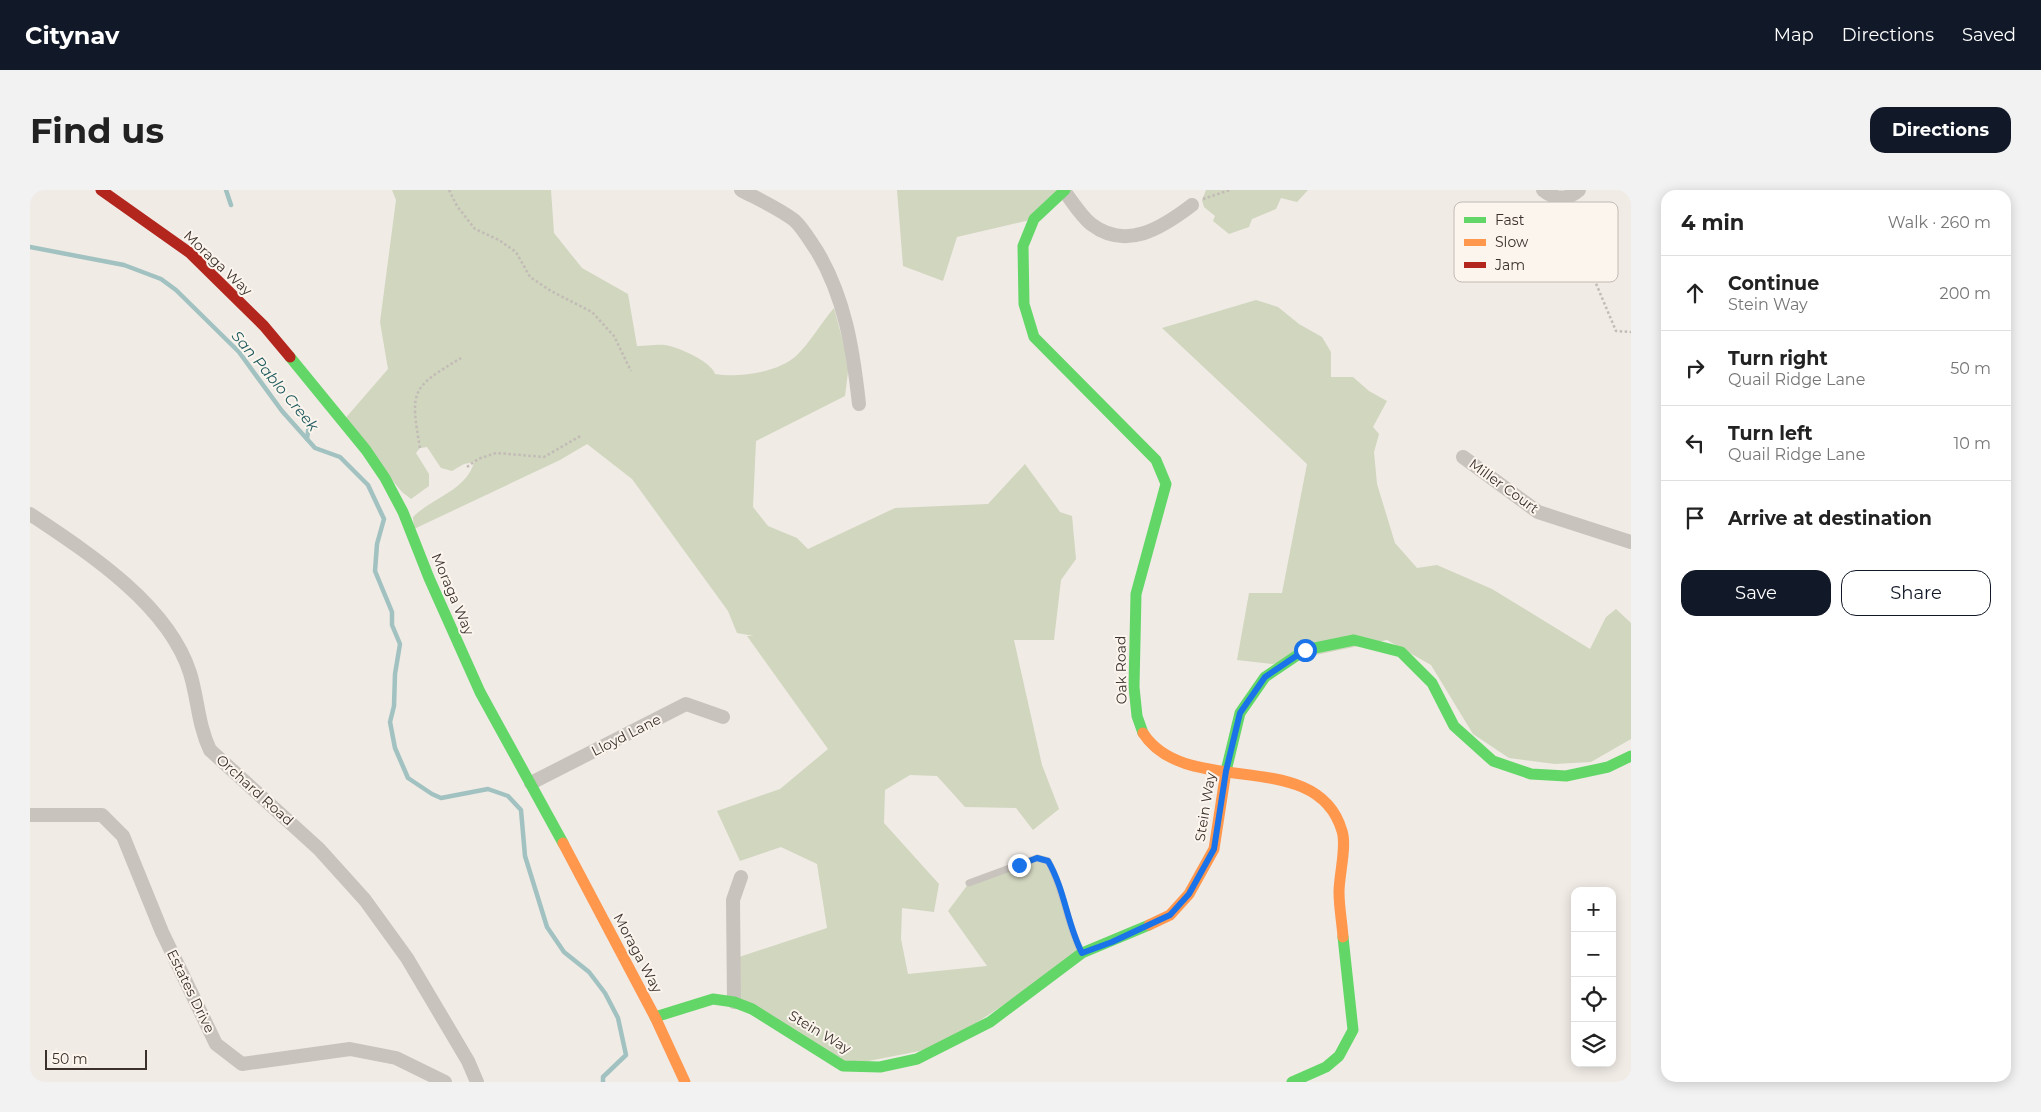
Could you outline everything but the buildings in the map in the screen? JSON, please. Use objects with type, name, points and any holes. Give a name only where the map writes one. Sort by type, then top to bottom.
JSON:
[{"type":"street","name":"Moraga Way","points":[[101,190],[190,253],[264,326],[366,450],[386,478],[403,512],[429,578],[480,692],[531,783],[655,1017],[686,1082]]},
{"type":"street","points":[[741,190],[795,222],[810,240],[829,272],[843,307],[853,348],[859,404]]},
{"type":"street","points":[[1065,190],[1090,224],[1115,237],[1147,234],[1170,222],[1192,205]]},
{"type":"street","name":"Oak Road","points":[[1065,190],[1034,219],[1023,246],[1024,304],[1034,337],[1156,460],[1166,484],[1136,594],[1134,687],[1137,716],[1144,734],[1157,750],[1188,765],[1295,783],[1332,808],[1343,833],[1339,894],[1353,1030],[1339,1056],[1326,1067],[1292,1082]]},
{"type":"street","points":[[1544,190],[1548,194],[1560,198],[1571,196],[1579,190]]},
{"type":"street","name":"Miller Court","points":[[1463,457],[1538,512],[1631,542]]},
{"type":"street","name":"Orchard Road","points":[[30,514],[80,548],[122,581],[157,615],[190,672],[202,734],[210,750],[312,843],[365,900],[408,958],[468,1061],[477,1082]]},
{"type":"street","name":"Stein Way","points":[[655,1017],[713,999],[734,1002],[760,1013],[843,1066],[880,1066],[916,1059],[990,1022],[1082,953],[1112,942],[1170,915],[1189,894],[1214,849],[1226,771],[1240,713],[1265,677],[1305,650],[1354,640],[1401,652],[1432,683],[1454,726],[1493,761],[1531,774],[1566,776],[1608,767],[1631,756]]},
{"type":"street","name":"Lloyd Lane","points":[[531,783],[686,704],[723,717]]},
{"type":"street","name":"Estates Drive","points":[[30,815],[102,815],[123,836],[162,932],[216,1044],[242,1064],[350,1049],[396,1058],[445,1082]]},
{"type":"street","points":[[734,1002],[733,900],[741,876]]},
{"type":"lane","points":[[968,883],[1037,858],[1048,861],[1057,877],[1073,936],[1082,953]]},
{"type":"path","points":[[449,190],[457,206],[475,229],[499,240],[516,252],[530,277],[551,291],[592,312],[614,336],[630,371]]},
{"type":"path","points":[[1192,205],[1230,190]]},
{"type":"path","points":[[1560,198],[1562,202]]},
{"type":"path","points":[[1595,282],[1616,331],[1631,332]]},
{"type":"path","points":[[420,448],[414,399],[426,379],[461,358]]},
{"type":"path","points":[[467,467],[478,459],[496,453],[544,457],[582,435]]},
{"type":"green space","points":[[392,190],[551,190],[554,233],[582,268],[628,294],[637,346],[671,346],[701,360],[715,374],[746,375],[779,367],[796,356],[834,308],[849,364],[845,396],[756,441],[753,507],[768,526],[797,538],[808,549],[895,508],[988,504],[1025,464],[1060,512],[1072,516],[1076,559],[1061,580],[1054,640],[1014,640],[1042,765],[1059,809],[1033,830],[1016,808],[965,807],[937,776],[910,775],[885,790],[884,823],[939,884],[934,912],[902,908],[901,939],[908,974],[987,966],[948,911],[969,883],[1037,858],[1048,861],[1082,953],[940,1047],[843,1066],[734,1002],[733,959],[827,928],[817,864],[781,847],[740,861],[717,811],[780,789],[828,749],[747,636],[754,636],[737,633],[728,611],[632,479],[587,444],[560,460],[414,529],[413,517],[457,487],[470,472],[474,462],[464,464],[452,471],[441,468],[427,447],[420,448],[416,453],[429,474],[429,486],[411,499],[402,492],[343,421],[388,369],[380,322],[396,200]]},
{"type":"green space","points":[[897,190],[1065,190],[1034,219],[957,237],[943,281],[903,266]]},
{"type":"green space","points":[[1206,190],[1308,190],[1297,202],[1281,198],[1276,209],[1252,219],[1249,227],[1229,234],[1213,221],[1215,216],[1204,207],[1202,200]]},
{"type":"green space","points":[[1256,300],[1278,307],[1299,324],[1322,337],[1331,352],[1331,377],[1353,377],[1369,391],[1387,401],[1373,427],[1379,434],[1374,452],[1377,484],[1395,543],[1417,568],[1437,565],[1492,589],[1590,649],[1606,617],[1616,609],[1631,623],[1631,739],[1591,762],[1555,764],[1509,758],[1473,734],[1431,665],[1387,640],[1273,664],[1237,660],[1249,593],[1282,593],[1307,464],[1162,328]]},
{"type":"waterway","points":[[226,190],[231,205]]},
{"type":"waterway","name":"San Pablo Creek","points":[[30,247],[124,265],[161,279],[176,290],[239,352],[282,411],[315,448],[340,457],[368,485],[384,519],[377,544],[375,571],[392,612],[392,625],[400,644],[395,674],[394,706],[390,722],[395,748],[408,778],[432,794],[441,798],[488,789],[508,796],[521,810],[525,856],[547,927],[564,952],[589,972],[605,993],[618,1018],[626,1055],[603,1077],[603,1082]]},
{"type":"waterway","points":[[307,439],[309,424]]},
{"type":"traffic: fast","points":[[1065,190],[1034,219],[1023,246],[1024,304],[1034,337],[1156,460],[1166,484],[1136,594],[1134,687],[1137,716],[1143,733]]},
{"type":"traffic: fast","points":[[290,357],[366,450],[385,478],[403,512],[429,578],[480,692],[563,843]]},
{"type":"traffic: fast","points":[[1226,771],[1240,713],[1265,677],[1305,650],[1354,640],[1401,652],[1432,683],[1454,726],[1493,761],[1531,774],[1566,776],[1608,767],[1631,756]]},
{"type":"traffic: fast","points":[[655,1017],[713,999],[734,1002],[752,1009],[843,1066],[880,1067],[917,1059],[990,1022],[1082,953],[1149,925]]},
{"type":"traffic: fast","points":[[1292,1082],[1326,1067],[1339,1056],[1353,1030],[1343,937]]},
{"type":"traffic: slow","points":[[1143,733],[1163,753],[1189,764],[1218,771],[1279,780],[1306,789],[1328,805],[1342,831],[1343,837],[1339,885],[1343,937]]},
{"type":"traffic: slow","points":[[1149,925],[1170,915],[1189,894],[1214,849],[1226,771]]},
{"type":"traffic: slow","points":[[563,843],[655,1017],[685,1082]]},
{"type":"traffic: jam","points":[[101,190],[190,253],[264,326],[290,357]]},
{"type":"route","points":[[1019,865],[1037,858],[1048,861],[1057,877],[1073,936],[1082,953],[1112,942],[1170,915],[1189,894],[1205,869],[1214,849],[1218,833],[1226,771],[1240,713],[1265,677],[1305,650]]}]
